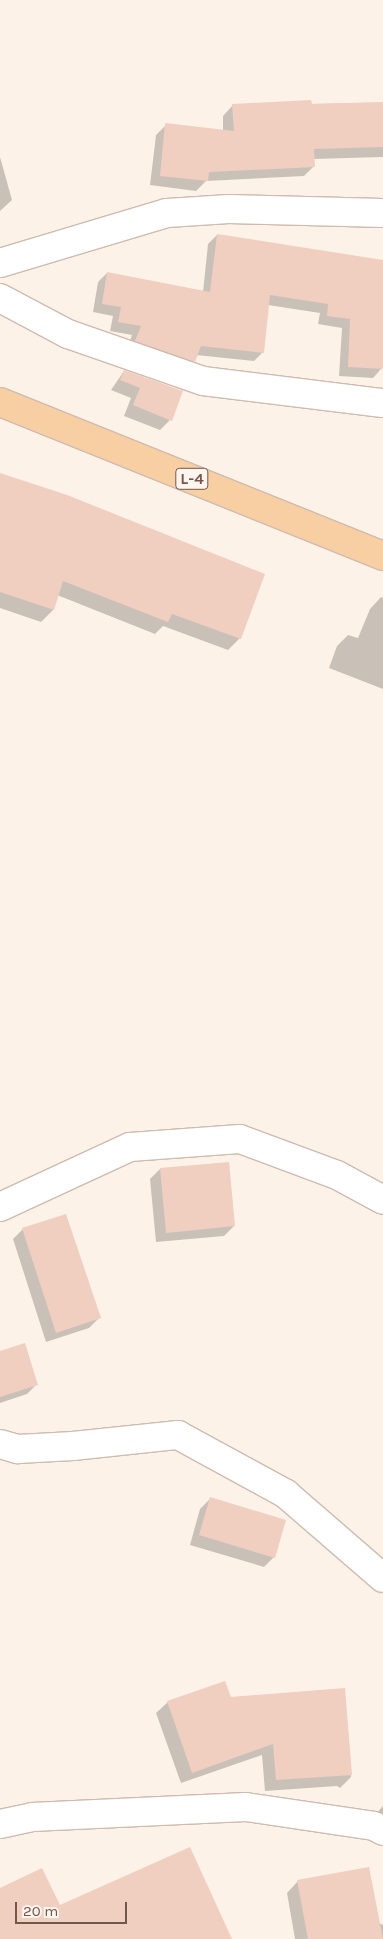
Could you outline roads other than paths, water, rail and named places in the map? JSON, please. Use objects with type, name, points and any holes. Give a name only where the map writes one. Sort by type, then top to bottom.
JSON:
[{"type":"main road","name":"L-4","points":[[0,402],[383,556]]},
{"type":"street","points":[[0,263],[167,213],[229,209],[383,213]]},
{"type":"street","points":[[0,298],[68,334],[203,381],[383,403]]},
{"type":"street","points":[[0,1207],[130,1147],[240,1139],[337,1175],[383,1200]]},
{"type":"street","points":[[0,1444],[18,1449],[73,1446],[178,1435],[286,1494],[383,1578]]},
{"type":"street","points":[[0,1824],[32,1817],[246,1807],[374,1826],[383,1831]]}]
